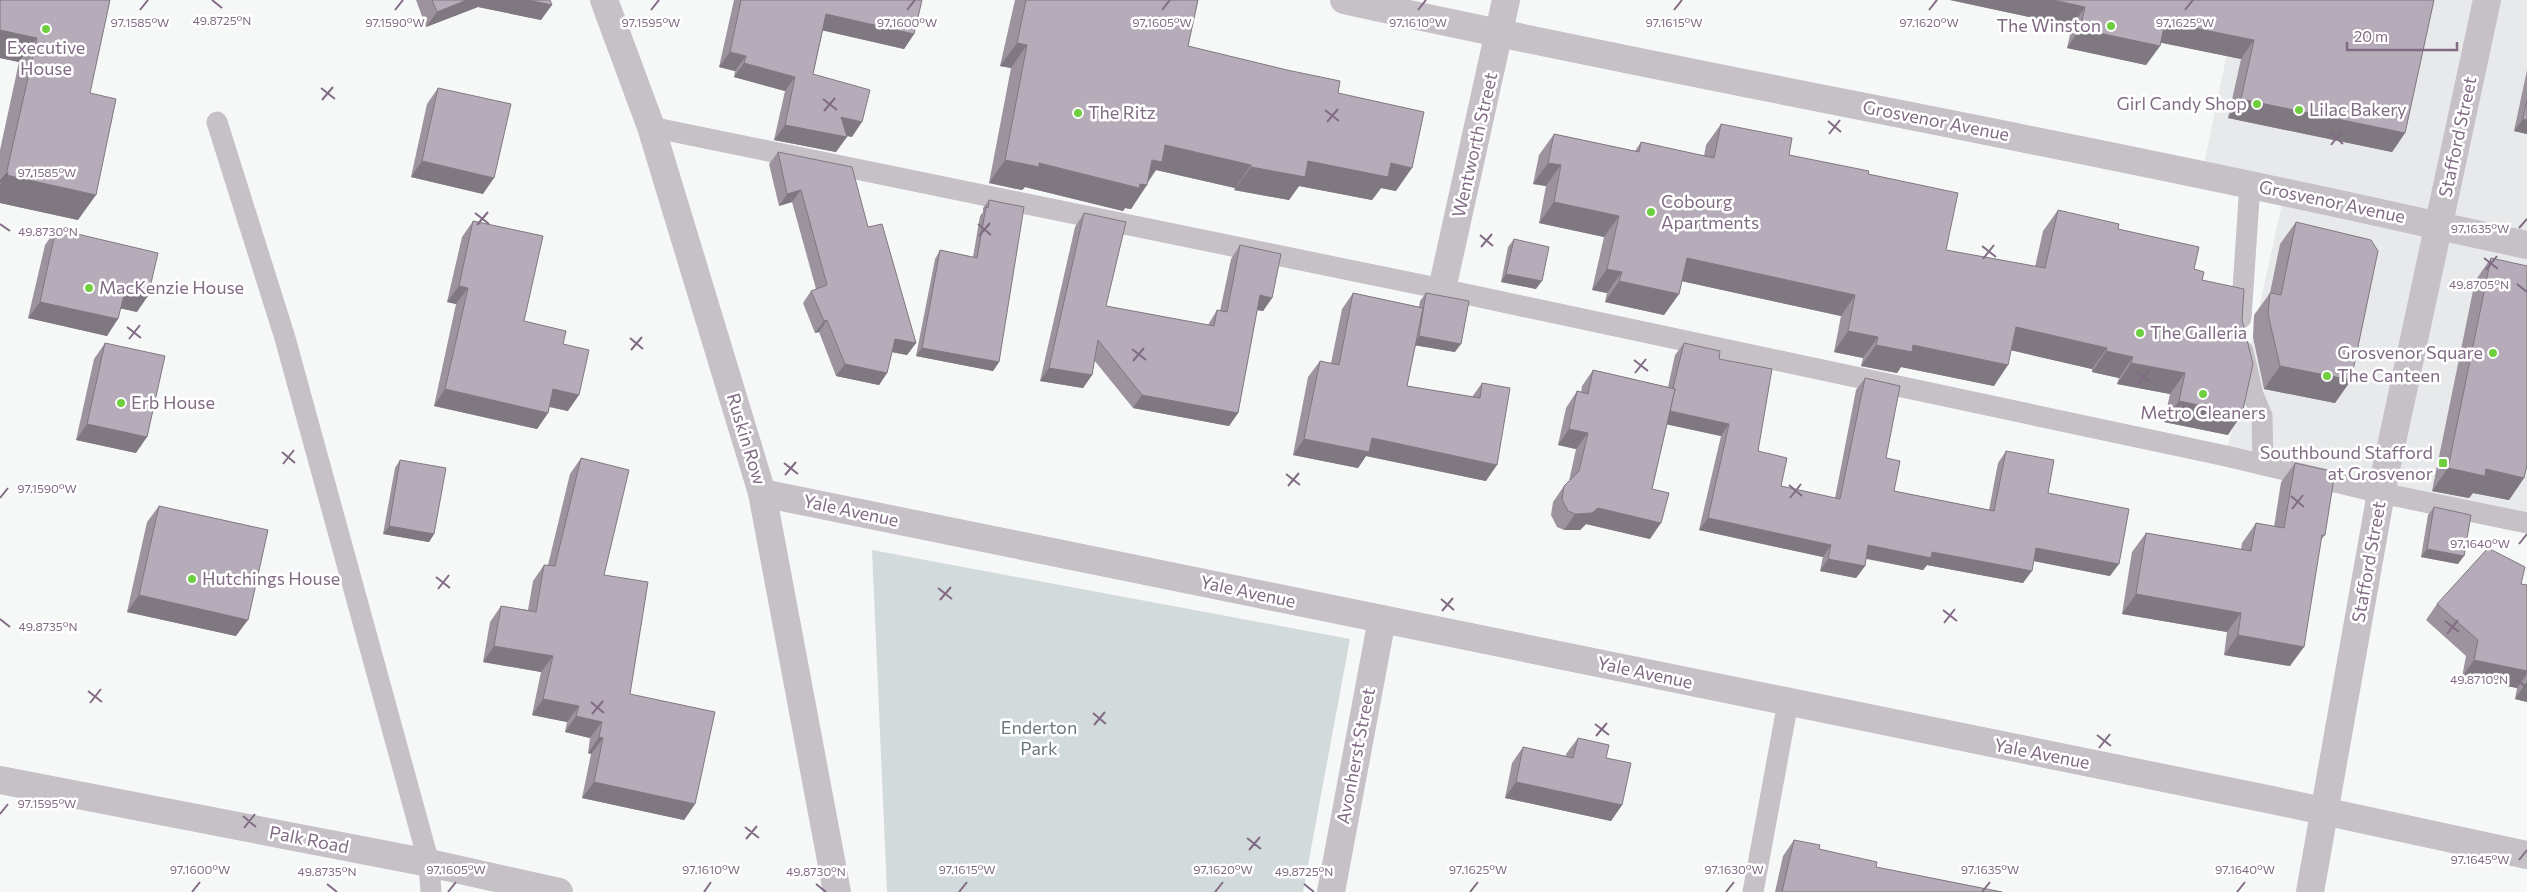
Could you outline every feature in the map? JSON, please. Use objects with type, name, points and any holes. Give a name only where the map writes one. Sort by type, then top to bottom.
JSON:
[{"type":"street","name":"Ruskin Row","points":[[604,0],[651,127],[762,493],[837,892]]},
{"type":"street","name":"Grosvenor Avenue","points":[[1344,0],[1499,34],[2250,184],[2527,245]]},
{"type":"street","name":"Wentworth Street","points":[[1442,289],[1506,0]]},
{"type":"street","name":"Stafford Street","points":[[2310,892],[2381,493],[2488,0]]},
{"type":"street","name":"Yale Avenue","points":[[762,493],[2527,854]]},
{"type":"street","name":"Avonherst Street","points":[[1331,892],[1382,619]]},
{"type":"street","name":"Palk Road","points":[[0,780],[429,863],[559,892]]},
{"type":"lane","points":[[217,122],[285,338],[429,863],[431,892]]},
{"type":"lane","points":[[651,127],[1442,289],[2527,523]]},
{"type":"lane","points":[[2250,184],[2240,338],[2253,395],[2262,416],[2263,465]]},
{"type":"lane","points":[[1753,892],[1788,702]]},
{"type":"shaded area","points":[[2238,0],[2527,0],[2527,523],[2226,456],[2285,191],[2202,174]]},
{"type":"green space","name":"Enderton Park","points":[[872,550],[1350,639],[1303,892],[887,892]]},
{"type":"building","points":[[0,0],[110,0],[90,93],[116,99],[96,195],[6,175],[37,38],[0,30]]},
{"type":"building","points":[[432,0],[467,0],[437,12]]},
{"type":"building","points":[[528,0],[550,0],[552,5]]},
{"type":"building","points":[[741,0],[922,0],[914,34],[826,14],[813,74],[870,90],[862,122],[841,117],[847,137],[785,125],[795,77],[744,63],[746,56],[730,52]]},
{"type":"building","points":[[1026,0],[1198,0],[1188,46],[1340,81],[1338,93],[1424,112],[1412,168],[1391,163],[1388,177],[1308,161],[1305,177],[1251,167],[1251,165],[1165,145],[1162,162],[1152,160],[1147,185],[1140,184],[1139,188],[1039,163],[1039,167],[1005,160],[1027,45],[1017,43]]},
{"type":"building","points":[[2053,0],[2434,0],[2405,133],[2241,99],[2254,40],[2165,22],[2160,46],[2080,29],[2085,7]]},
{"type":"building","points":[[438,88],[511,104],[494,178],[422,161]]},
{"type":"building","points":[[2527,99],[2527,120],[2523,119]]},
{"type":"building","points":[[1721,124],[1792,138],[1789,155],[1869,171],[1868,174],[1958,193],[1946,250],[2045,268],[2058,210],[2119,224],[2118,229],[2199,247],[2194,269],[2204,272],[2202,280],[2244,289],[2242,320],[2253,364],[2242,414],[2179,401],[2185,373],[2131,363],[2133,357],[2106,351],[2107,348],[2016,327],[2008,365],[1913,345],[1912,352],[1876,345],[1878,337],[1848,331],[1855,295],[1687,258],[1679,294],[1619,281],[1622,272],[1607,269],[1619,216],[1554,202],[1561,165],[1548,163],[1554,134],[1639,152],[1641,142],[1714,158]]},
{"type":"building","points":[[778,152],[852,167],[868,227],[882,224],[916,343],[895,339],[887,373],[845,364],[827,320],[824,321],[811,291],[827,285],[801,190],[787,194]]},
{"type":"building","points":[[989,200],[1024,207],[999,362],[922,348],[940,250],[977,258],[986,207],[988,208]]},
{"type":"building","points":[[1084,213],[1126,222],[1106,306],[1214,326],[1217,310],[1227,312],[1240,245],[1281,254],[1272,298],[1260,295],[1238,413],[1142,395],[1098,340],[1092,375],[1049,368]]},
{"type":"building","points":[[473,221],[543,236],[524,321],[566,331],[563,344],[589,350],[579,395],[553,389],[548,413],[445,389],[468,288],[459,286]]},
{"type":"building","points":[[2296,222],[2371,240],[2378,251],[2351,380],[2280,366],[2268,314],[2270,293],[2281,295]]},
{"type":"building","name":"MacKenzie House","points":[[56,229],[158,253],[148,296],[125,291],[118,319],[40,302]]},
{"type":"building","points":[[1514,239],[1549,247],[1542,281],[1506,274]]},
{"type":"building","name":"Grosvenor Square","points":[[2491,258],[2527,266],[2527,465],[2524,478],[2486,469],[2485,476],[2448,468]]},
{"type":"building","points":[[1353,293],[1423,308],[1407,386],[1480,398],[1482,383],[1510,388],[1497,465],[1372,438],[1369,452],[1304,439],[1320,361],[1339,365]]},
{"type":"building","points":[[1426,293],[1469,301],[1461,344],[1419,336]]},
{"type":"building","points":[[105,343],[165,356],[147,437],[87,424]]},
{"type":"building","points":[[1684,343],[1720,351],[1719,359],[1772,369],[1758,451],[1787,458],[1781,486],[1840,499],[1865,378],[1900,386],[1886,458],[1900,461],[1894,491],[1994,511],[2006,451],[2054,460],[2048,493],[2129,509],[2119,564],[2036,548],[2032,571],[1932,552],[1931,558],[1868,545],[1865,566],[1828,559],[1831,545],[1708,518],[1729,424],[1670,411],[1675,389],[1673,388]]},
{"type":"building","points":[[1593,370],[1675,389],[1652,489],[1669,493],[1661,523],[1598,508],[1592,513],[1575,514],[1568,511],[1562,499],[1564,486],[1579,471],[1588,433],[1569,429],[1577,391],[1588,394]]},
{"type":"building","points":[[581,458],[629,470],[604,575],[648,582],[630,694],[715,712],[695,804],[594,782],[603,738],[599,737],[602,722],[576,716],[579,706],[543,699],[553,656],[494,646],[501,606],[536,612],[544,565],[555,566]]},
{"type":"building","points":[[400,460],[446,468],[434,534],[389,526]]},
{"type":"building","points":[[2295,463],[2335,472],[2325,535],[2322,535],[2304,647],[2238,635],[2241,613],[2136,594],[2146,533],[2251,551],[2256,523],[2284,528]]},
{"type":"building","name":"Hutchings House","points":[[159,506],[268,530],[248,620],[139,595]]},
{"type":"building","points":[[2434,507],[2471,515],[2464,556],[2427,549]]},
{"type":"building","points":[[2488,548],[2525,567],[2521,584],[2527,585],[2527,671],[2474,660],[2478,640],[2437,604]]},
{"type":"building","points":[[1578,738],[1609,745],[1606,758],[1631,763],[1622,805],[1516,782],[1523,747],[1573,758]]},
{"type":"building","points":[[1794,840],[1820,845],[1819,849],[1877,862],[1876,867],[2002,892],[1782,892]]},
{"type":"place","name":"The Winston","points":[[2111,26]]},
{"type":"place","name":"Executive House","points":[[46,29]]},
{"type":"place","name":"Girl Candy Shop","points":[[2257,104]]},
{"type":"place","name":"Lilac Bakery","points":[[2299,110]]},
{"type":"place","name":"The Ritz","points":[[1078,113]]},
{"type":"place","name":"Cobourg Apartments","points":[[1651,212]]},
{"type":"place","name":"MacKenzie House","points":[[89,288]]},
{"type":"place","name":"The Galleria","points":[[2140,333]]},
{"type":"place","name":"Grosvenor Square","points":[[2493,353]]},
{"type":"place","name":"The Canteen","points":[[2327,376]]},
{"type":"place","name":"Metro Cleaners","points":[[2203,394]]},
{"type":"place","name":"Erb House","points":[[121,403]]},
{"type":"place","name":"Southbound Stafford at Grosvenor","points":[[2443,463]]},
{"type":"place","name":"Hutchings House","points":[[192,579]]}]
